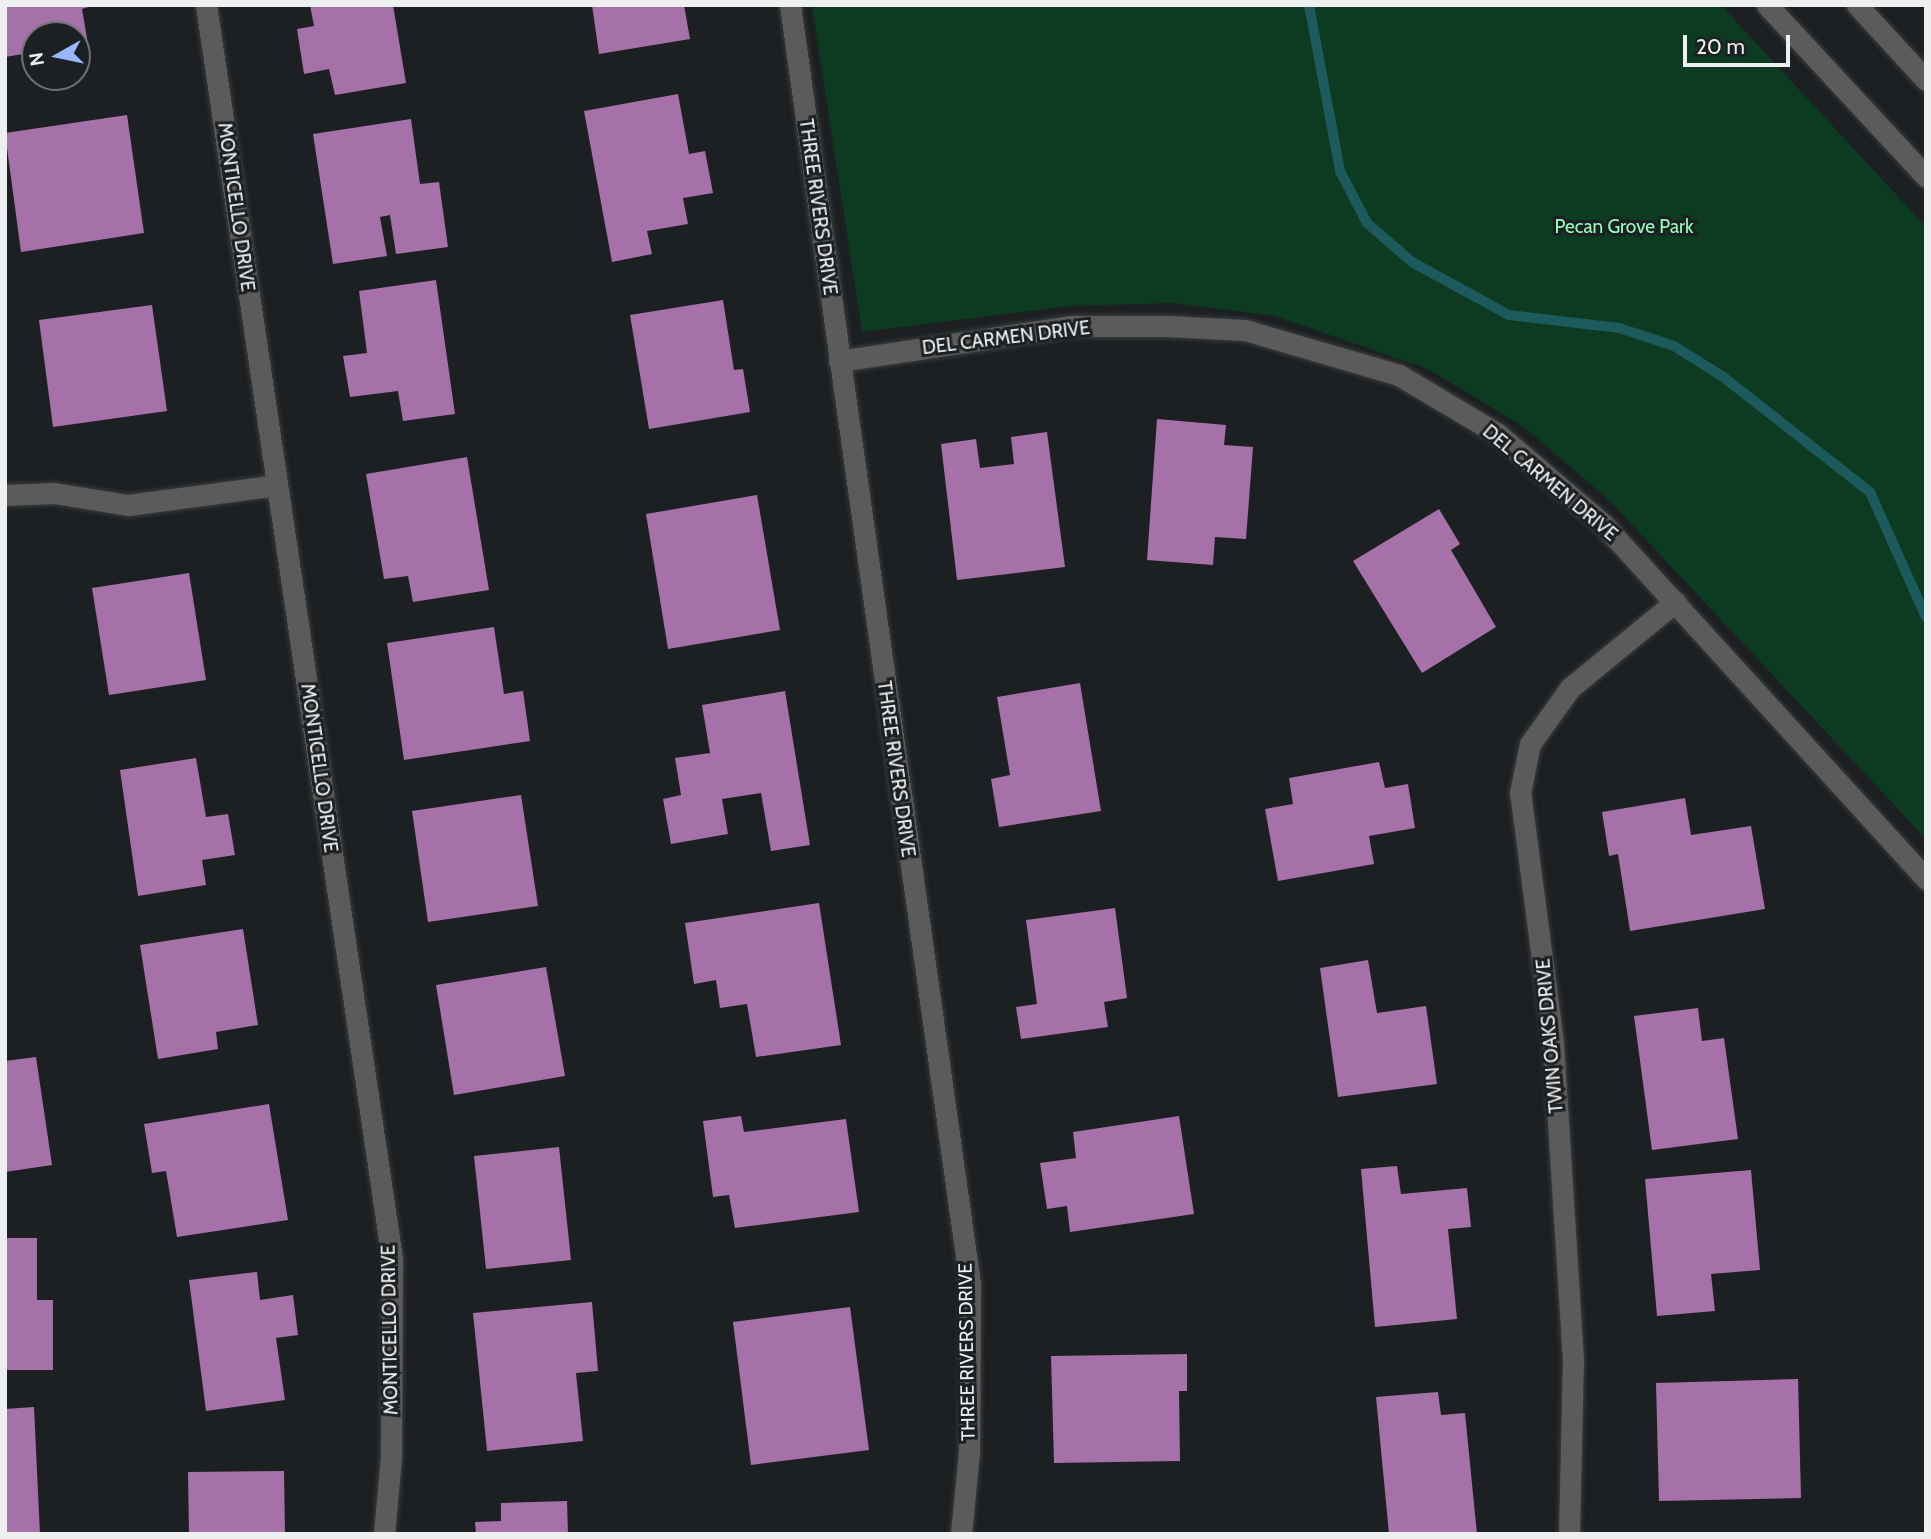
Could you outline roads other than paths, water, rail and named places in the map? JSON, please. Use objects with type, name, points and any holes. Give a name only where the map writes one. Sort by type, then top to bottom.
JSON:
[{"type":"street","name":"MONTICELLO DRIVE","points":[[206,5],[392,1258],[391,1457],[384,1534]]},
{"type":"street","name":"THREE RIVERS DRIVE","points":[[790,5],[970,1284],[969,1452],[961,1534]]},
{"type":"street","points":[[1768,5],[1926,177]]},
{"type":"street","points":[[1857,5],[1926,79]]},
{"type":"street","name":"DEL CARMEN DRIVE","points":[[839,361],[1070,326],[1245,330],[1320,349],[1399,375],[1498,434],[1604,524],[1926,879]]},
{"type":"street","points":[[5,495],[54,493],[128,505],[277,485]]},
{"type":"street","name":"TWIN OAKS DRIVE","points":[[1569,1534],[1573,1360],[1553,1042],[1520,793],[1530,744],[1570,688],[1675,602]]},
{"type":"waterway","points":[[1309,5],[1340,171],[1367,223],[1412,262],[1509,315],[1619,328],[1674,346],[1722,376],[1870,492],[1926,617]]},
{"type":"park label","name":"Pecan Grove Park","points":[[1624,227]]}]
